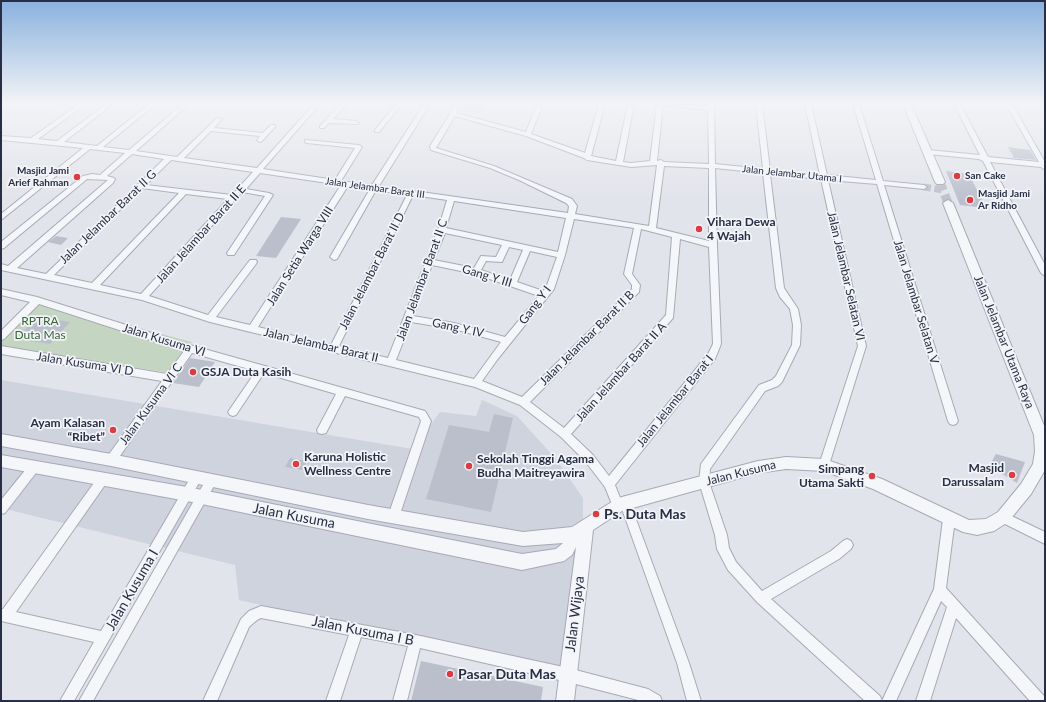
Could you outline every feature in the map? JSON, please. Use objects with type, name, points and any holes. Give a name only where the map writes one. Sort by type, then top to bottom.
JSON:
[{"type":"street","points":[[32,140],[37,137]]},
{"type":"street","points":[[59,143],[67,137]]},
{"type":"street","points":[[98,148],[112,137]]},
{"type":"street","points":[[102,177],[148,137]]},
{"type":"street","points":[[179,159],[201,137]]},
{"type":"street","points":[[259,141],[263,137]]},
{"type":"street","name":"Jalan Jelambar Barat II E","points":[[143,298],[288,137]]},
{"type":"street","points":[[334,257],[374,188],[406,137]]},
{"type":"street","points":[[439,137],[433,146],[433,149],[499,170],[569,200],[573,206],[570,216]]},
{"type":"street","name":"Jalan Jelambar Utama I","points":[[533,137],[587,158],[631,165],[657,163],[712,166],[924,187]]},
{"type":"street","points":[[587,158],[593,137]]},
{"type":"street","points":[[619,163],[624,137]]},
{"type":"street","points":[[652,228],[658,137]]},
{"type":"street","name":"Jalan Jelambar Barat I","points":[[608,484],[715,351],[717,344],[713,245],[712,137]]},
{"type":"street","points":[[763,137],[780,288],[783,295],[794,309],[797,325],[796,345],[779,379],[775,383],[762,388],[706,467],[704,482],[727,558],[760,598],[875,701]]},
{"type":"street","name":"Jalan Jelambar Selatan VI","points":[[815,137],[862,346],[824,465]]},
{"type":"street","name":"Jalan Jelambar Selatan V","points":[[866,137],[952,421]]},
{"type":"street","points":[[921,137],[940,182]]},
{"type":"street","points":[[974,137],[1045,273]]},
{"type":"street","points":[[1027,137],[1044,166]]},
{"type":"street","name":"Jalan Jelambar Barat III","points":[[1,138],[32,140],[130,152],[652,228],[713,245]]},
{"type":"street","points":[[307,141],[359,147],[337,182]]},
{"type":"street","points":[[1,218],[88,147]]},
{"type":"street","points":[[928,152],[980,157],[985,159],[1044,166]]},
{"type":"street","points":[[1036,152],[1045,153]]},
{"type":"street","name":"Jalan Jelambar Barat II G","points":[[48,276],[169,158]]},
{"type":"street","points":[[1,246],[82,179],[92,176],[112,180],[11,268]]},
{"type":"street","name":"Jalan Setia Warga VIII","points":[[252,329],[346,183]]},
{"type":"street","points":[[140,186],[234,198]]},
{"type":"street","points":[[231,253],[269,196],[269,194],[241,190]]},
{"type":"street","points":[[94,286],[184,192]]},
{"type":"street","name":"Jalan Jelambar Barat II D","points":[[333,349],[411,193]]},
{"type":"street","name":"Jalan Jelambar Barat II C","points":[[391,362],[442,230],[451,199]]},
{"type":"street","name":"Jalan Jelambar Utama Raya","points":[[948,203],[1041,435],[1042,451],[1040,466],[1026,489],[1003,517],[989,526],[978,528]]},
{"type":"street","name":"Gang Y I","points":[[476,383],[494,357],[550,289],[561,255],[570,216]]},
{"type":"street","name":"Jalan Jelambar Barat II B","points":[[524,402],[636,290],[636,285],[628,274],[638,226]]},
{"type":"street","points":[[442,230],[561,255]]},
{"type":"street","name":"Jalan Jelambar Barat II A","points":[[565,434],[670,316],[676,235]]},
{"type":"street","points":[[476,270],[484,258],[499,260],[506,244]]},
{"type":"street","points":[[513,283],[527,249]]},
{"type":"street","points":[[210,319],[253,262]]},
{"type":"street","name":"Gang Y III","points":[[429,262],[476,270],[545,295]]},
{"type":"street","name":"Jalan Jelambar Barat II","points":[[1,267],[94,286],[143,298],[210,319],[476,383],[524,402],[565,434],[589,458],[608,484]]},
{"type":"street","name":"Jalan Kusuma VI","points":[[1,292],[37,300],[190,349],[422,414],[426,422],[394,516]]},
{"type":"street","points":[[1,337],[37,300]]},
{"type":"street","name":"Gang Y IV","points":[[408,318],[454,326],[508,340]]},
{"type":"street","name":"Jalan Kusuma VI C","points":[[112,460],[190,349]]},
{"type":"street","name":"Jalan Kusuma VI D","points":[[1,350],[170,378]]},
{"type":"street","points":[[233,412],[262,369]]},
{"type":"street","points":[[322,430],[343,391]]},
{"type":"street","name":"Jalan Kusuma","points":[[1,440],[112,460],[211,481],[394,516],[523,538],[580,531]]},
{"type":"street","name":"Jalan Kusuma","points":[[1,461],[187,494],[522,562],[559,556],[567,550],[580,531],[622,504],[769,465],[800,463],[824,465],[877,484],[968,527],[978,528]]},
{"type":"street","points":[[1,509],[35,466]]},
{"type":"street","name":"Jalan Kusuma I","points":[[67,701],[196,478]]},
{"type":"street","points":[[103,479],[3,616],[104,638]]},
{"type":"street","name":"Jalan Kusuma I","points":[[86,701],[211,481]]},
{"type":"street","points":[[608,484],[622,504],[683,663],[694,701]]},
{"type":"street","points":[[1003,517],[1045,538]]},
{"type":"street","points":[[890,701],[940,590],[949,519]]},
{"type":"street","name":"Jalan Wijaya","points":[[565,701],[580,531]]},
{"type":"street","points":[[760,598],[835,555],[847,545]]},
{"type":"street","points":[[940,590],[1040,701]]},
{"type":"street","points":[[923,701],[954,606]]},
{"type":"street","name":"Jalan Kusuma I B","points":[[210,701],[244,623],[256,613],[261,612],[416,641],[568,675],[648,696],[655,701]]},
{"type":"street","points":[[333,701],[357,630]]},
{"type":"street","points":[[400,701],[416,641]]},
{"type":"shaded area","points":[[1,380],[413,449],[440,412],[476,416],[482,400],[517,416],[556,459],[583,498],[583,546],[572,674],[239,600],[235,565],[1,508]]},
{"type":"green space","name":"RPTRA Duta Mas","points":[[31,300],[192,342],[170,373],[1,346],[1,330]]},
{"type":"building","points":[[1008,147],[1030,150],[1036,160],[1014,158]]},
{"type":"building","points":[[946,171],[969,174],[986,208],[960,205]]},
{"type":"building","points":[[281,217],[301,219],[276,258],[256,256]]},
{"type":"building","points":[[56,236],[68,238],[61,245],[48,242]]},
{"type":"building","points":[[37,317],[70,322],[50,344],[16,339]]},
{"type":"building","name":"GSJA Duta Kasih","points":[[190,358],[215,362],[199,387],[173,383]]},
{"type":"building","name":"Sekolah Tinggi Agama Budha Maitreyawira","points":[[494,414],[513,418],[491,512],[426,499],[449,425],[489,432]]},
{"type":"building","name":"Masjid Darussalam","points":[[996,454],[1025,462],[1017,483],[989,466]]},
{"type":"building","name":"Karuna Holistic Wellness Centre","points":[[290,458],[307,461],[302,470],[285,467]]},
{"type":"building","name":"Pasar Duta Mas","points":[[421,661],[543,687],[541,701],[411,701]]},
{"type":"tunnel","points":[[940,182],[948,203]]},
{"type":"tunnel","points":[[924,187],[943,190]]},
{"type":"place","name":"San Cake","points":[[957,176]]},
{"type":"place","name":"Masjid Jami Arief Rahman","points":[[77,177]]},
{"type":"place","name":"Masjid Jami Ar Ridho","points":[[970,200]]},
{"type":"place","name":"Vihara Dewa 4 Wajah","points":[[699,229]]},
{"type":"place","name":"GSJA Duta Kasih","points":[[193,372]]},
{"type":"place","name":"Ayam Kalasan “Ribet”","points":[[113,430]]},
{"type":"place","name":"Karuna Holistic Wellness Centre","points":[[296,464]]},
{"type":"place","name":"Sekolah Tinggi Agama Budha Maitreyawira","points":[[469,466]]},
{"type":"place","name":"Masjid Darussalam","points":[[1012,475]]},
{"type":"place","name":"Simpang Utama Sakti","points":[[872,476]]},
{"type":"place","name":"Ps. Duta Mas","points":[[596,514]]},
{"type":"place","name":"Pasar Duta Mas","points":[[450,674]]}]
